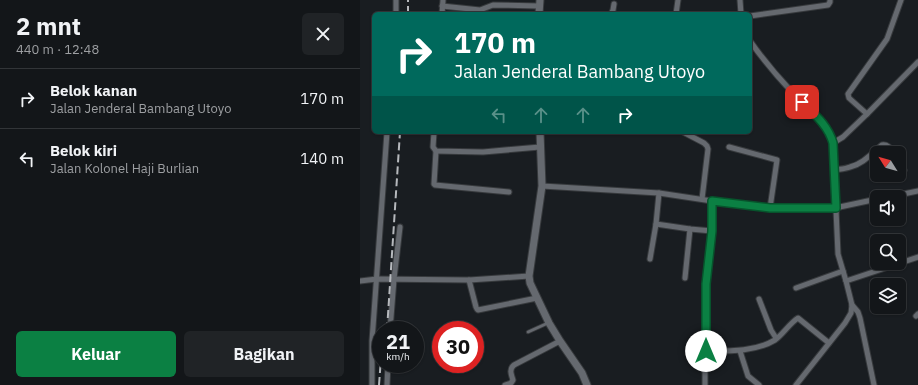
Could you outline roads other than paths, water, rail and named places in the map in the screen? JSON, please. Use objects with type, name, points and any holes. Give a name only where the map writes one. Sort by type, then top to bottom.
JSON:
[{"type":"main road","points":[[540,134],[542,186],[529,276],[530,283],[549,323],[582,373],[586,385]]},
{"type":"street","points":[[396,0],[396,12]]},
{"type":"street","points":[[676,12],[678,0]]},
{"type":"street","points":[[740,0],[741,12]]},
{"type":"street","points":[[752,16],[828,4],[830,0]]},
{"type":"street","points":[[867,114],[849,98],[848,94],[887,39],[901,0]]},
{"type":"street","points":[[442,3],[480,10],[493,5],[540,3]]},
{"type":"street","points":[[612,12],[614,4]]},
{"type":"street","points":[[752,44],[791,91],[823,123],[831,135],[833,143],[838,254],[852,304],[851,313],[846,324],[796,385]]},
{"type":"street","points":[[833,143],[843,137],[918,62]]},
{"type":"street","points":[[372,385],[372,342],[387,134]]},
{"type":"street","points":[[434,134],[433,148],[436,151],[435,185],[509,192]]},
{"type":"street","points":[[687,134],[704,143],[708,149],[702,199]]},
{"type":"street","points":[[436,151],[483,152],[540,147]]},
{"type":"street","points":[[729,147],[777,160],[770,208]]},
{"type":"street","points":[[834,170],[850,168],[870,156]]},
{"type":"street","points":[[542,186],[659,193],[770,208],[836,208],[870,201]]},
{"type":"street","points":[[906,193],[918,191]]},
{"type":"street","points":[[650,259],[656,224],[659,193]]},
{"type":"street","points":[[705,385],[706,284],[712,231],[712,201]]},
{"type":"street","points":[[656,224],[690,230],[712,231]]},
{"type":"street","points":[[391,321],[400,227]]},
{"type":"street","points":[[685,278],[690,230]]},
{"type":"street","points":[[846,280],[918,257]]},
{"type":"street","points":[[796,288],[843,270]]},
{"type":"street","points":[[360,281],[377,279],[469,280],[529,276]]},
{"type":"street","points":[[469,280],[478,310],[537,298]]},
{"type":"street","points":[[759,299],[771,330],[776,338]]},
{"type":"street","points":[[852,304],[858,312],[860,318],[874,385]]},
{"type":"street","points":[[706,351],[740,351],[766,343],[784,332],[798,318],[829,343]]},
{"type":"street","points":[[505,385],[511,383],[513,380],[510,371],[511,367],[560,341]]},
{"type":"street","points":[[740,351],[748,376],[759,385]]},
{"type":"street","points":[[387,385],[388,373]]},
{"type":"lane","points":[[528,332],[549,323]]},
{"type":"railway","points":[[408,0],[408,12]]},
{"type":"railway","points":[[388,321],[400,134]]},
{"type":"railway","points":[[379,385],[380,373]]}]
